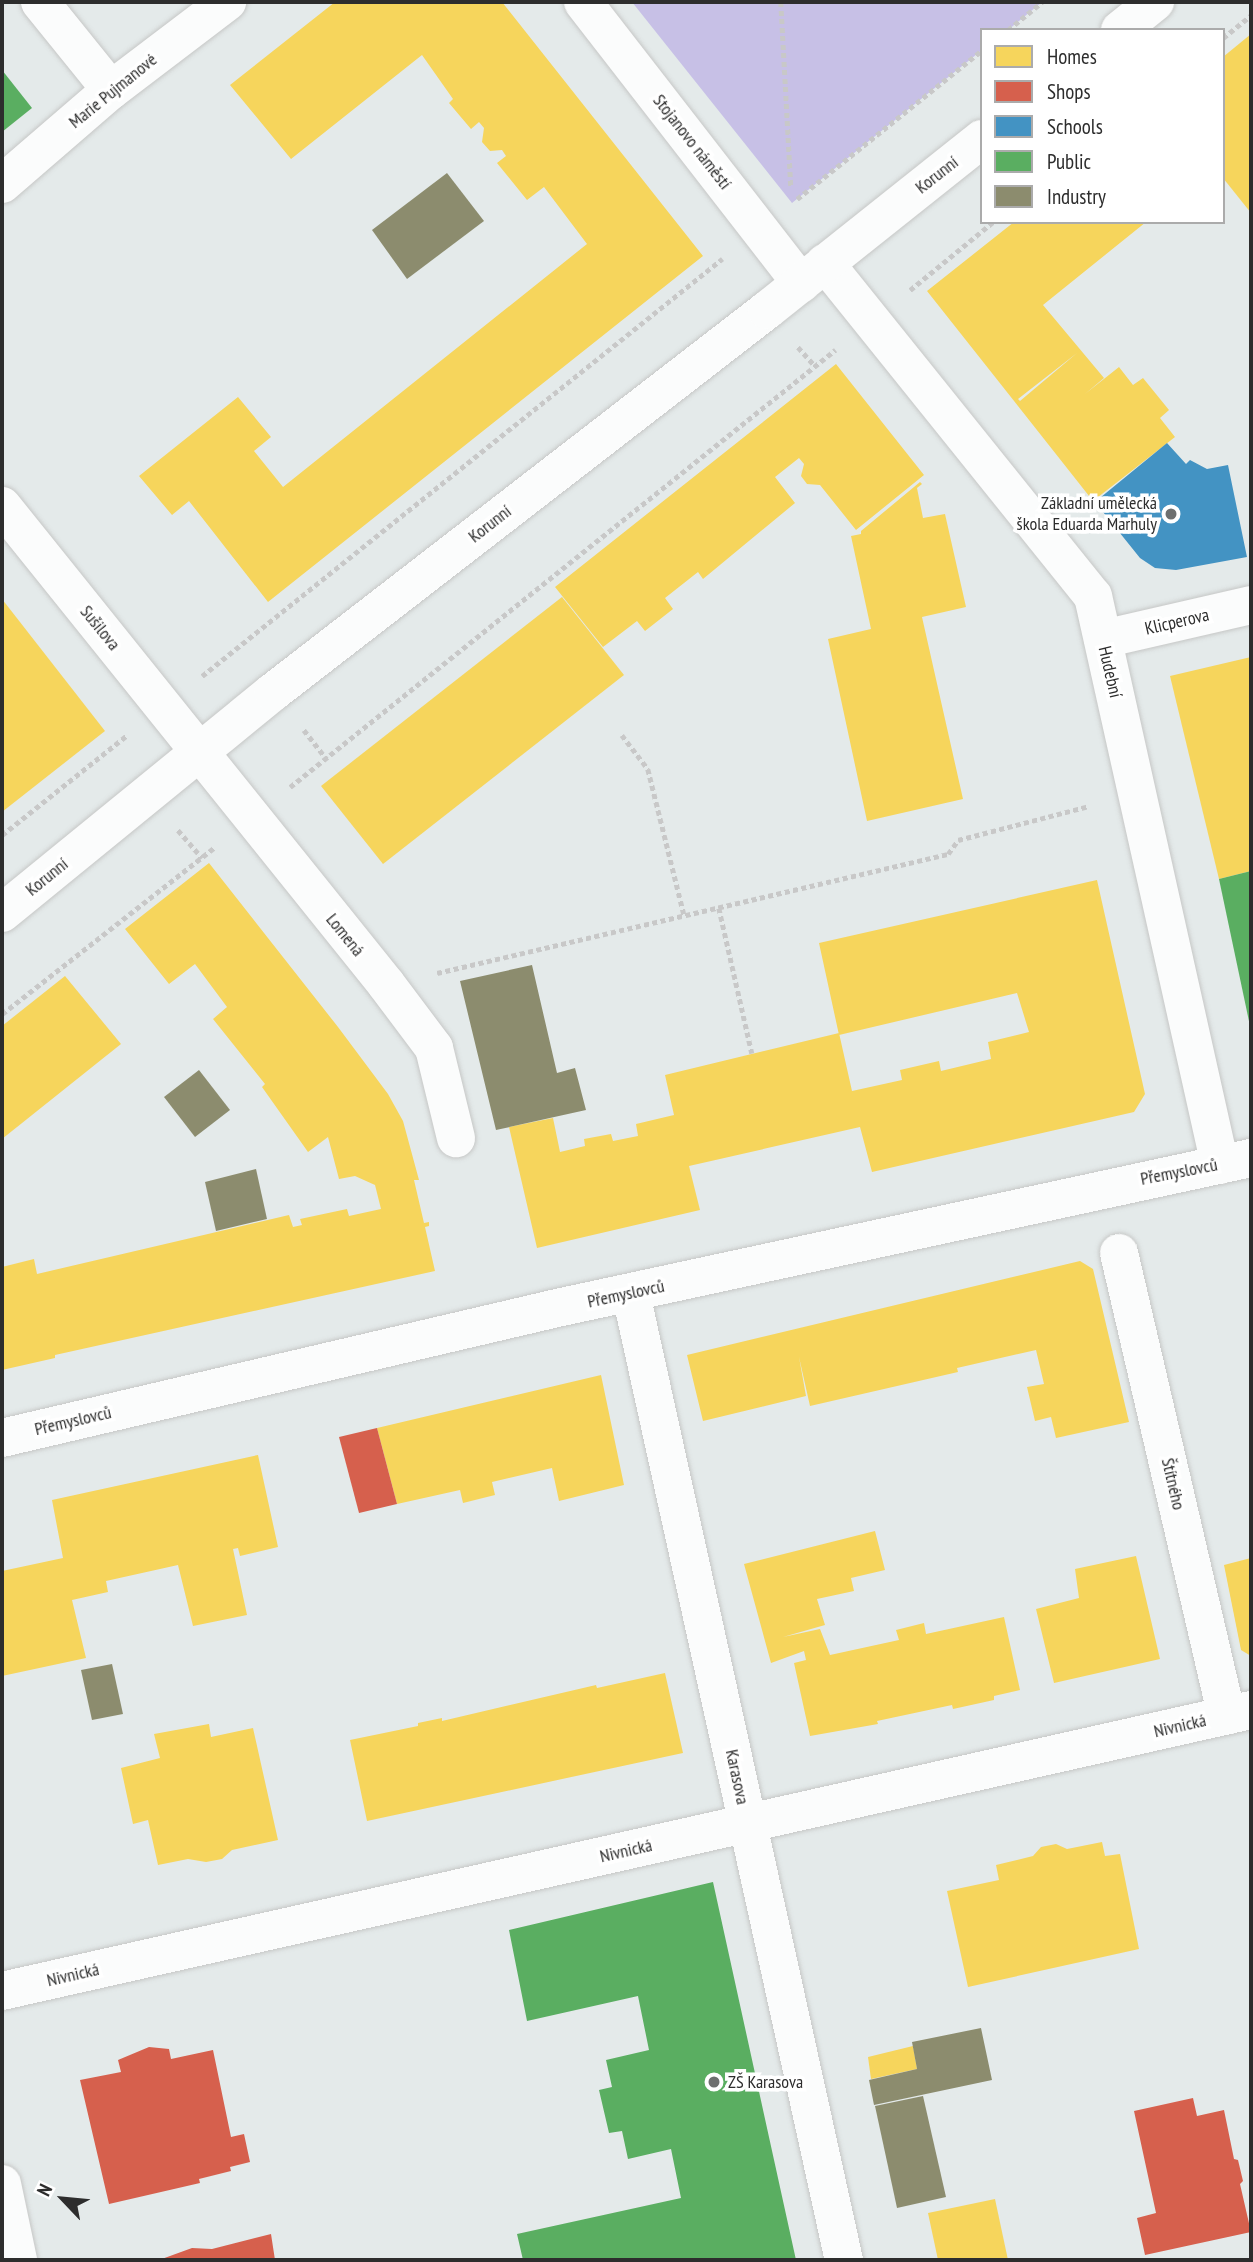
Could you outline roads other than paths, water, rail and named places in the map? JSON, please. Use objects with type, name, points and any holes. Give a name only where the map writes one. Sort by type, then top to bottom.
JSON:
[{"type":"street","points":[[40,2],[111,90]]},
{"type":"street","name":"Marie Pujmanové","points":[[2,184],[111,90],[227,2]]},
{"type":"street","name":"Stojanovo náměstí","points":[[583,2],[760,229],[813,273]]},
{"type":"street","name":"Korunní","points":[[2,913],[198,751],[980,141]]},
{"type":"street","name":"Hudební","points":[[813,273],[871,321],[1093,596],[1138,794],[1236,1161]]},
{"type":"street","name":"Sušilova","points":[[2,506],[198,751]]},
{"type":"street","name":"Klicperova","points":[[1103,639],[1251,605]]},
{"type":"street","name":"Lomená","points":[[198,751],[386,984],[433,1048],[456,1138]]},
{"type":"street","name":"Přemyslovců","points":[[2,1438],[1104,1187],[1236,1161]]},
{"type":"street","name":"Štítného","points":[[1119,1253],[1239,1713]]},
{"type":"street","name":"Karasova","points":[[631,1294],[845,2260]]},
{"type":"street","name":"Nivnická","points":[[2,1991],[1239,1713]]},
{"type":"street","points":[[2,2184],[18,2260]]},
{"type":"place","name":"Základní umělecká škola Eduarda Marhuly","points":[[1171,514]]},
{"type":"place","name":"ZŠ Karasova","points":[[714,2082]]}]
